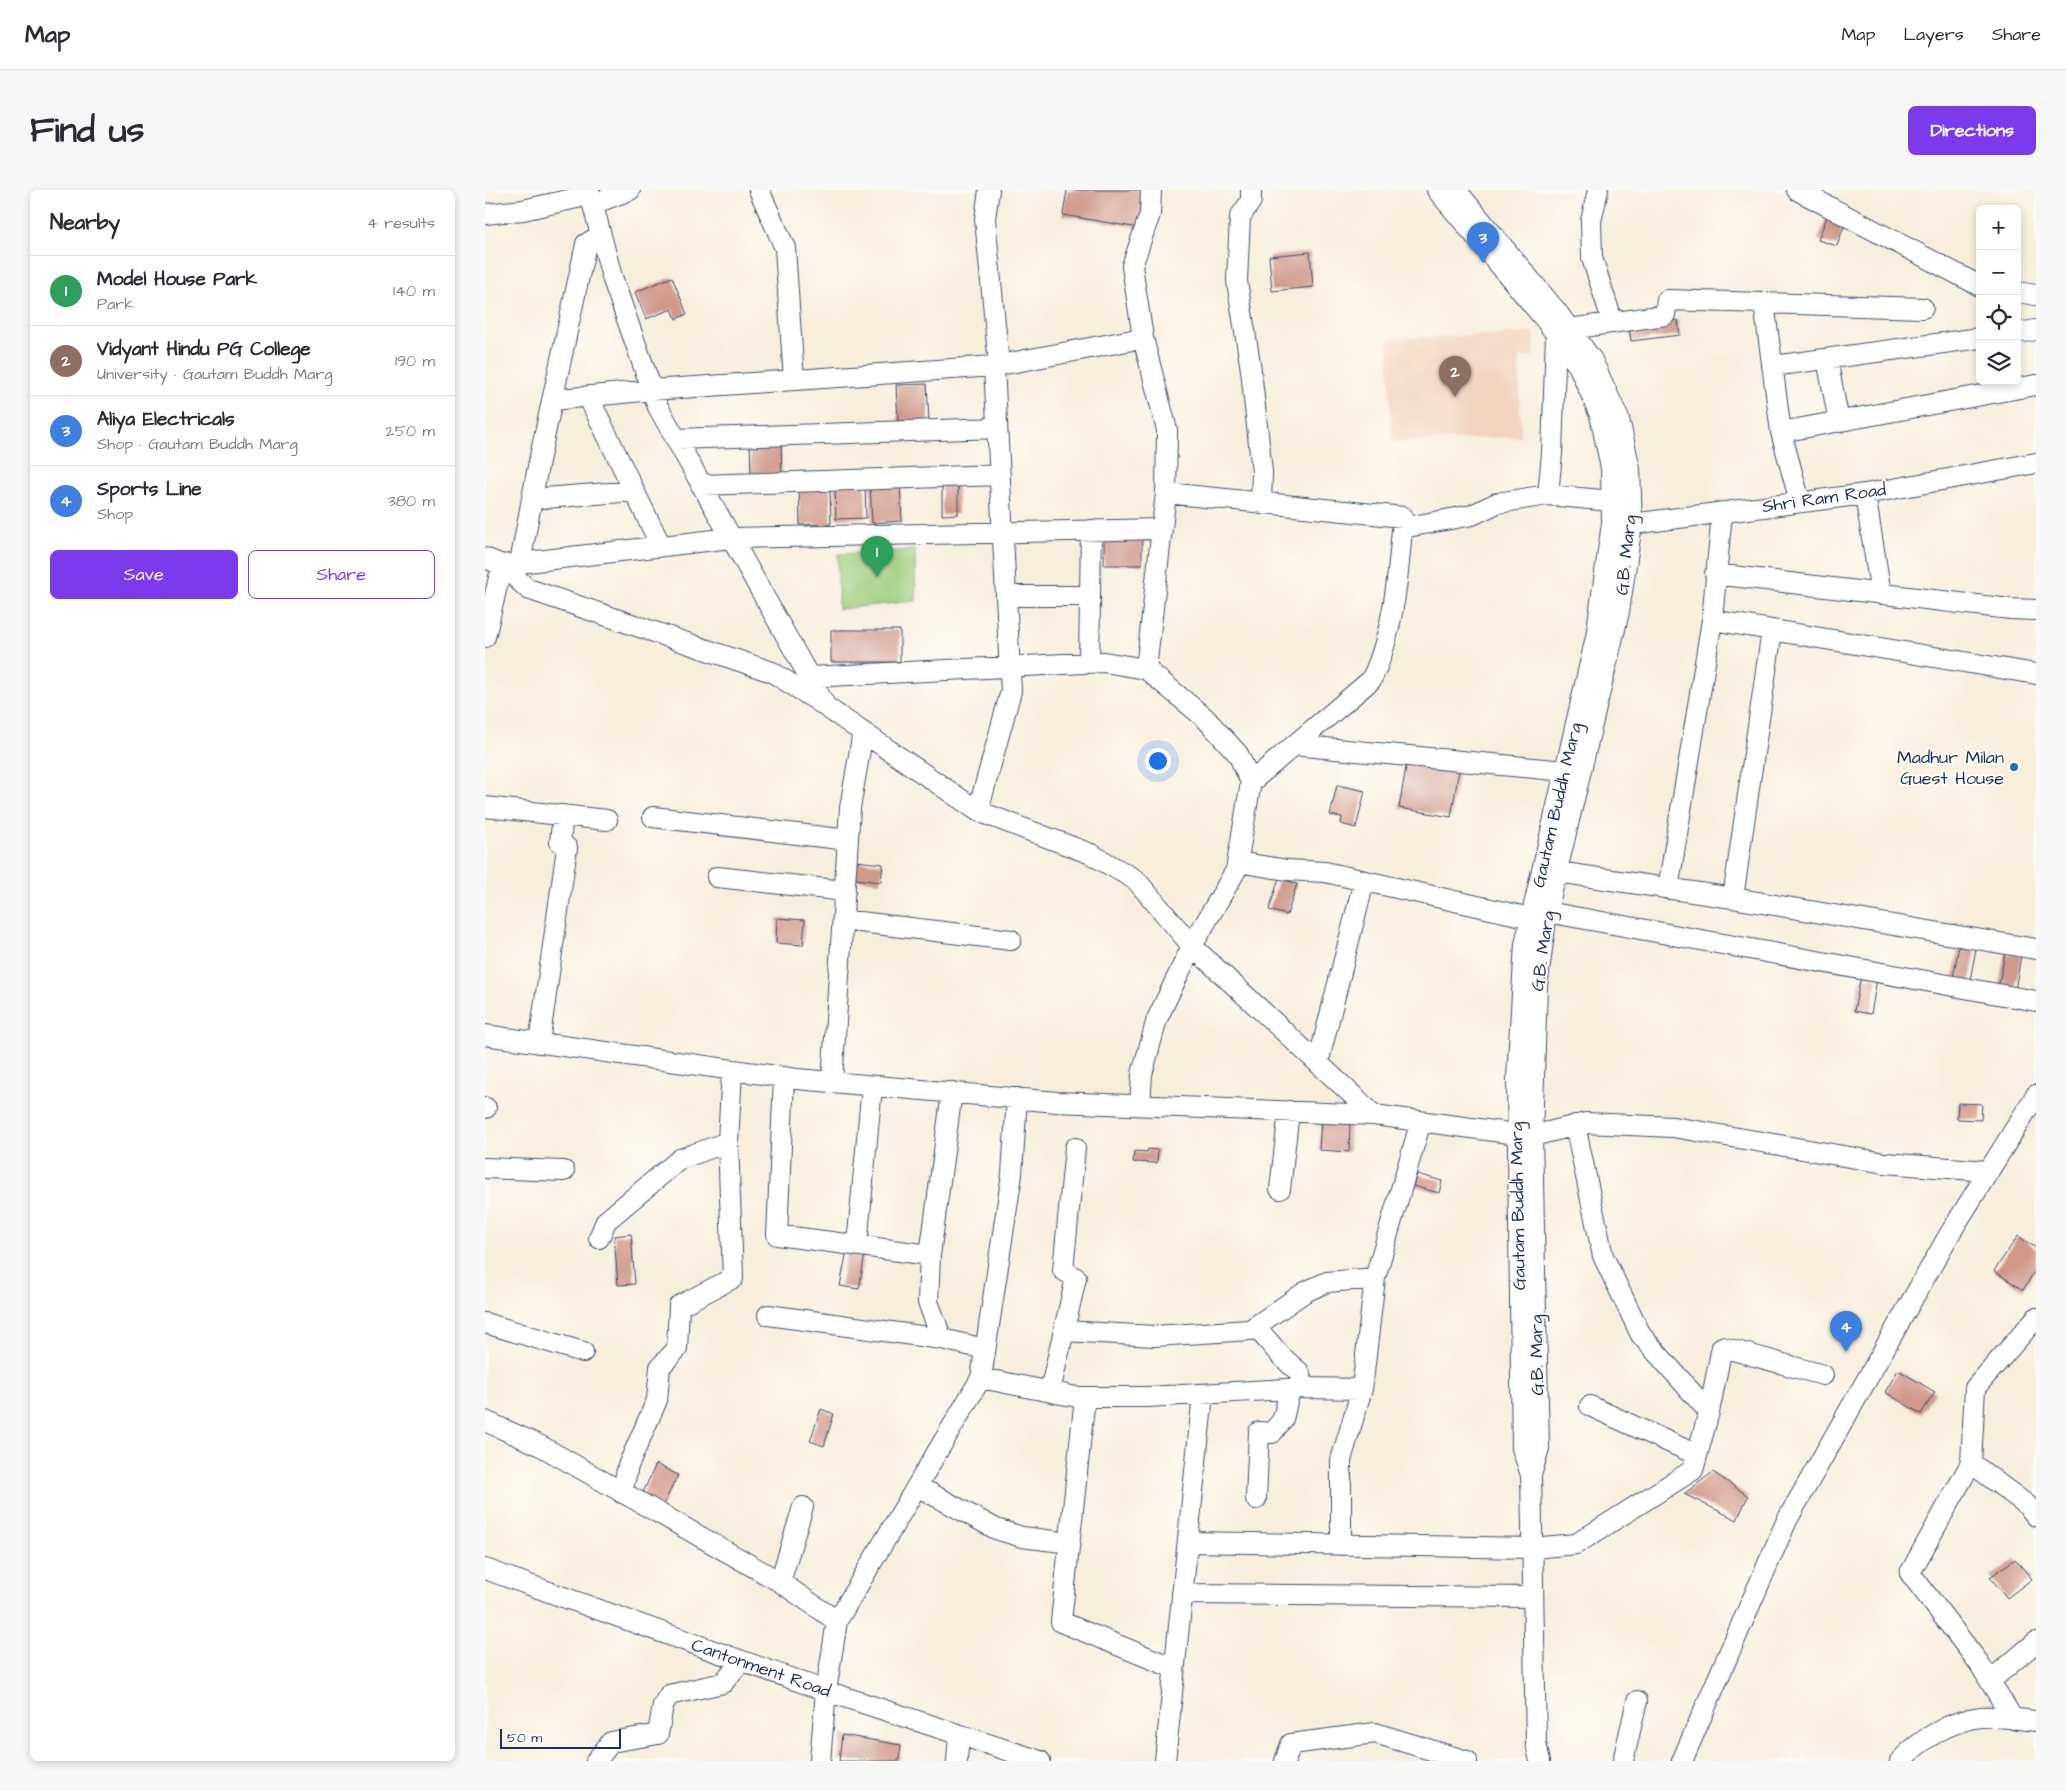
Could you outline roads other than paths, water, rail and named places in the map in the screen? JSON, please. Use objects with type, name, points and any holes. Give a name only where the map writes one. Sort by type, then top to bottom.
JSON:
[{"type":"street","points":[[485,214],[523,210],[630,190]]},
{"type":"street","points":[[759,190],[785,248],[794,380]]},
{"type":"street","points":[[978,811],[1011,691],[999,475],[996,366],[985,220],[989,190]]},
{"type":"street","points":[[1146,669],[1166,493],[1167,430],[1143,338],[1132,266],[1150,214],[1151,190]]},
{"type":"street","points":[[1251,190],[1251,202],[1240,217],[1237,281],[1251,370],[1262,472],[1261,504]]},
{"type":"street","name":"Gautam Buddh Marg","points":[[1437,190],[1563,332],[1600,416],[1611,468],[1611,523],[1596,637],[1565,771],[1549,871]]},
{"type":"street","name":"G.B. Marg","points":[[1456,190],[1563,332],[1592,360],[1619,418],[1630,468],[1632,524],[1619,612],[1549,871],[1539,915]]},
{"type":"street","points":[[1598,190],[1591,221],[1592,258],[1613,323]]},
{"type":"street","points":[[1797,190],[1863,222],[1976,284]]},
{"type":"street","points":[[590,196],[612,277],[658,407],[826,706]]},
{"type":"street","points":[[485,637],[502,562],[532,499],[586,244],[601,235]]},
{"type":"street","points":[[2021,293],[2036,295]]},
{"type":"street","points":[[1548,495],[1563,332],[1665,315],[1667,300],[1923,308]]},
{"type":"street","points":[[1764,303],[1781,432],[1799,502]]},
{"type":"street","points":[[2021,332],[2036,330]]},
{"type":"street","points":[[552,400],[652,390],[996,366],[1143,338]]},
{"type":"street","points":[[1772,366],[1976,339]]},
{"type":"street","points":[[1827,358],[1839,422]]},
{"type":"street","points":[[1781,432],[2036,385]]},
{"type":"street","points":[[588,396],[661,546]]},
{"type":"street","points":[[676,439],[997,428]]},
{"type":"street","name":"Shri Ram Road","points":[[1611,523],[1632,524],[1865,494],[2036,463]]},
{"type":"street","points":[[701,485],[999,475]]},
{"type":"street","points":[[532,499],[634,491]]},
{"type":"street","points":[[1166,493],[1403,518],[1399,565],[1382,658],[1371,680],[1251,782]]},
{"type":"street","points":[[1865,494],[1881,594]]},
{"type":"street","points":[[1402,528],[1473,515],[1497,502],[1548,495],[1611,501]]},
{"type":"street","points":[[1668,889],[1712,620],[1722,513]]},
{"type":"street","points":[[502,562],[731,538],[1162,529]]},
{"type":"street","points":[[1089,663],[1091,530]]},
{"type":"street","points":[[502,562],[528,589],[772,672],[826,706],[978,811],[1091,854],[1136,880],[1192,946],[1374,1115]]},
{"type":"street","points":[[1715,574],[2010,609],[2036,610]]},
{"type":"street","points":[[1006,596],[1090,596]]},
{"type":"street","points":[[1712,620],[2036,674]]},
{"type":"street","points":[[1733,898],[1773,630]]},
{"type":"street","points":[[810,677],[1104,662],[1146,669],[1205,718],[1237,754],[1251,782],[1236,870],[1192,946],[1157,1019],[1142,1074],[1140,1105]]},
{"type":"street","points":[[832,1082],[850,808],[863,732]]},
{"type":"street","points":[[1294,745],[1565,771]]},
{"type":"street","points":[[485,807],[607,820]]},
{"type":"street","points":[[539,1043],[567,848],[560,842],[563,815]]},
{"type":"street","points":[[653,817],[848,840]]},
{"type":"street","points":[[1238,862],[1287,870],[1325,872],[1539,915],[2036,1001]]},
{"type":"street","points":[[1549,871],[2036,946]]},
{"type":"street","points":[[717,877],[845,891]]},
{"type":"street","points":[[1318,1063],[1364,881]]},
{"type":"street","name":"Gautam Buddh Marg","points":[[1539,915],[1525,944],[1519,1023],[1524,1135],[1521,1448],[1531,1475],[1536,1744],[1540,1761]]},
{"type":"street","points":[[843,920],[1011,940]]},
{"type":"street","points":[[485,1035],[784,1078],[872,1086],[1017,1098],[1374,1115],[1524,1135],[1586,1123],[1673,1127],[1885,1163],[1987,1171]]},
{"type":"street","points":[[622,1493],[629,1466],[657,1400],[660,1367],[677,1349],[679,1306],[733,1278],[727,1142],[733,1070]]},
{"type":"street","points":[[784,1078],[777,1235],[930,1255]]},
{"type":"street","points":[[857,1245],[872,1086]]},
{"type":"street","points":[[942,1339],[928,1302],[930,1255],[951,1092]]},
{"type":"street","points":[[1682,1761],[1787,1520],[1987,1171],[2036,1094]]},
{"type":"street","points":[[820,1761],[826,1691],[837,1621],[981,1378],[1012,1174],[1017,1098]]},
{"type":"street","points":[[1280,1189],[1289,1111]]},
{"type":"street","points":[[1341,1545],[1341,1460],[1362,1389],[1375,1278],[1421,1121]]},
{"type":"street","points":[[1575,1126],[1603,1256],[1641,1335],[1709,1412]]},
{"type":"street","points":[[599,1238],[606,1221],[680,1159],[727,1142]]},
{"type":"street","points":[[1050,1392],[1076,1278],[1063,1270],[1075,1148]]},
{"type":"street","points":[[485,1168],[564,1171]]},
{"type":"street","points":[[1064,1331],[1155,1336],[1250,1330],[1305,1292],[1327,1282],[1375,1278]]},
{"type":"street","points":[[769,1315],[942,1339],[985,1349]]},
{"type":"street","points":[[2013,1719],[1990,1681],[1911,1573],[1971,1463],[1975,1388],[2036,1318]]},
{"type":"street","points":[[485,1323],[583,1352]]},
{"type":"street","points":[[1255,1326],[1281,1356],[1299,1372],[1297,1389],[1283,1419],[1272,1433],[1259,1432],[1256,1499]]},
{"type":"street","points":[[1188,1542],[1532,1548],[1576,1544],[1693,1470],[1709,1412],[1723,1347],[1823,1376]]},
{"type":"street","points":[[981,1378],[1085,1397],[1297,1389],[1362,1389]]},
{"type":"street","points":[[1165,1761],[1203,1394]]},
{"type":"street","points":[[1085,1397],[1061,1622],[1174,1668]]},
{"type":"street","points":[[1590,1406],[1697,1455]]},
{"type":"street","points":[[485,1421],[541,1446],[780,1582],[837,1621]]},
{"type":"street","points":[[1971,1463],[2027,1505],[2036,1516]]},
{"type":"street","points":[[917,1486],[997,1529],[1021,1537],[1070,1543]]},
{"type":"street","points":[[780,1582],[803,1507]]},
{"type":"street","name":"Cantonment Road","points":[[485,1569],[826,1691],[1040,1761]]},
{"type":"street","points":[[1182,1594],[1533,1597]]},
{"type":"street","points":[[1990,1681],[2036,1642]]},
{"type":"street","points":[[596,1761],[611,1742],[658,1734],[663,1705],[669,1695],[723,1683],[741,1661]]},
{"type":"street","points":[[1623,1761],[1637,1701]]},
{"type":"street","points":[[1900,1761],[1915,1745],[1947,1727],[1981,1717],[2036,1721]]},
{"type":"street","points":[[1285,1761],[1291,1744],[1375,1732],[1467,1761]]},
{"type":"street","points":[[957,1761],[959,1735]]},
{"type":"place","name":"Aliya Electricals","points":[[1483,263]]},
{"type":"place","name":"Vidyant Hindu PG College","points":[[1455,397]]},
{"type":"place","name":"Model House Park","points":[[877,577]]},
{"type":"place","name":"Madhur Milan Guest House","points":[[2014,767]]},
{"type":"place","name":"Sports Line","points":[[1846,1352]]}]
